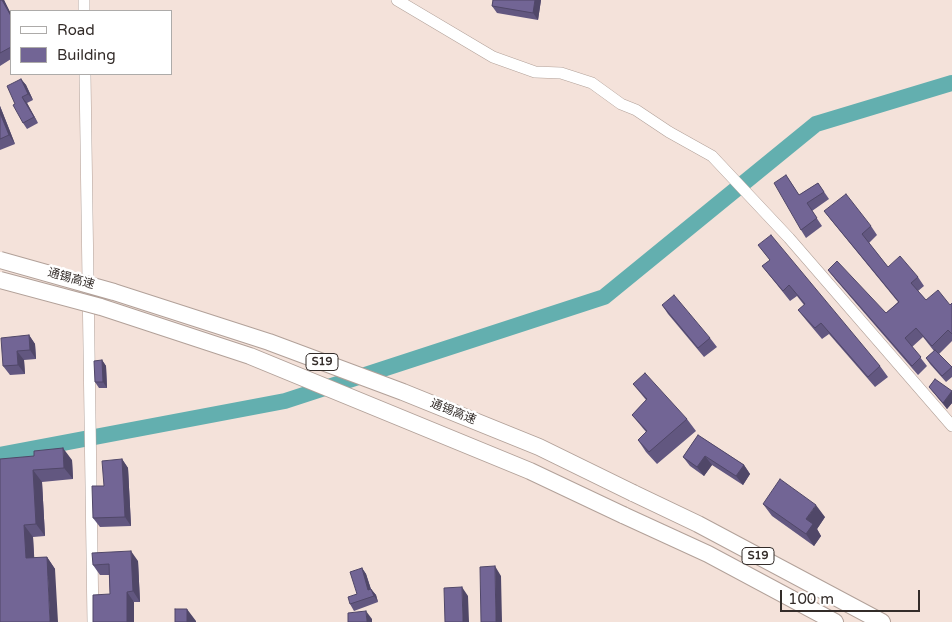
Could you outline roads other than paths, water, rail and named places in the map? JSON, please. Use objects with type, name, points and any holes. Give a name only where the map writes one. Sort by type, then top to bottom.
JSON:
[{"type":"highway","name":"通锡高速","points":[[0,260],[114,292],[278,345],[403,392],[539,447],[698,524],[882,622]]},
{"type":"highway","name":"通锡高速","points":[[0,280],[101,307],[250,356],[522,468],[708,554],[835,622]]},
{"type":"street","points":[[398,0],[493,57],[535,72],[561,73],[592,84],[621,104],[636,110],[717,160],[788,238],[952,426]]},
{"type":"street","points":[[85,75],[92,622]]},
{"type":"waterway","points":[[0,455],[285,401],[604,297],[816,124],[952,83]]}]
